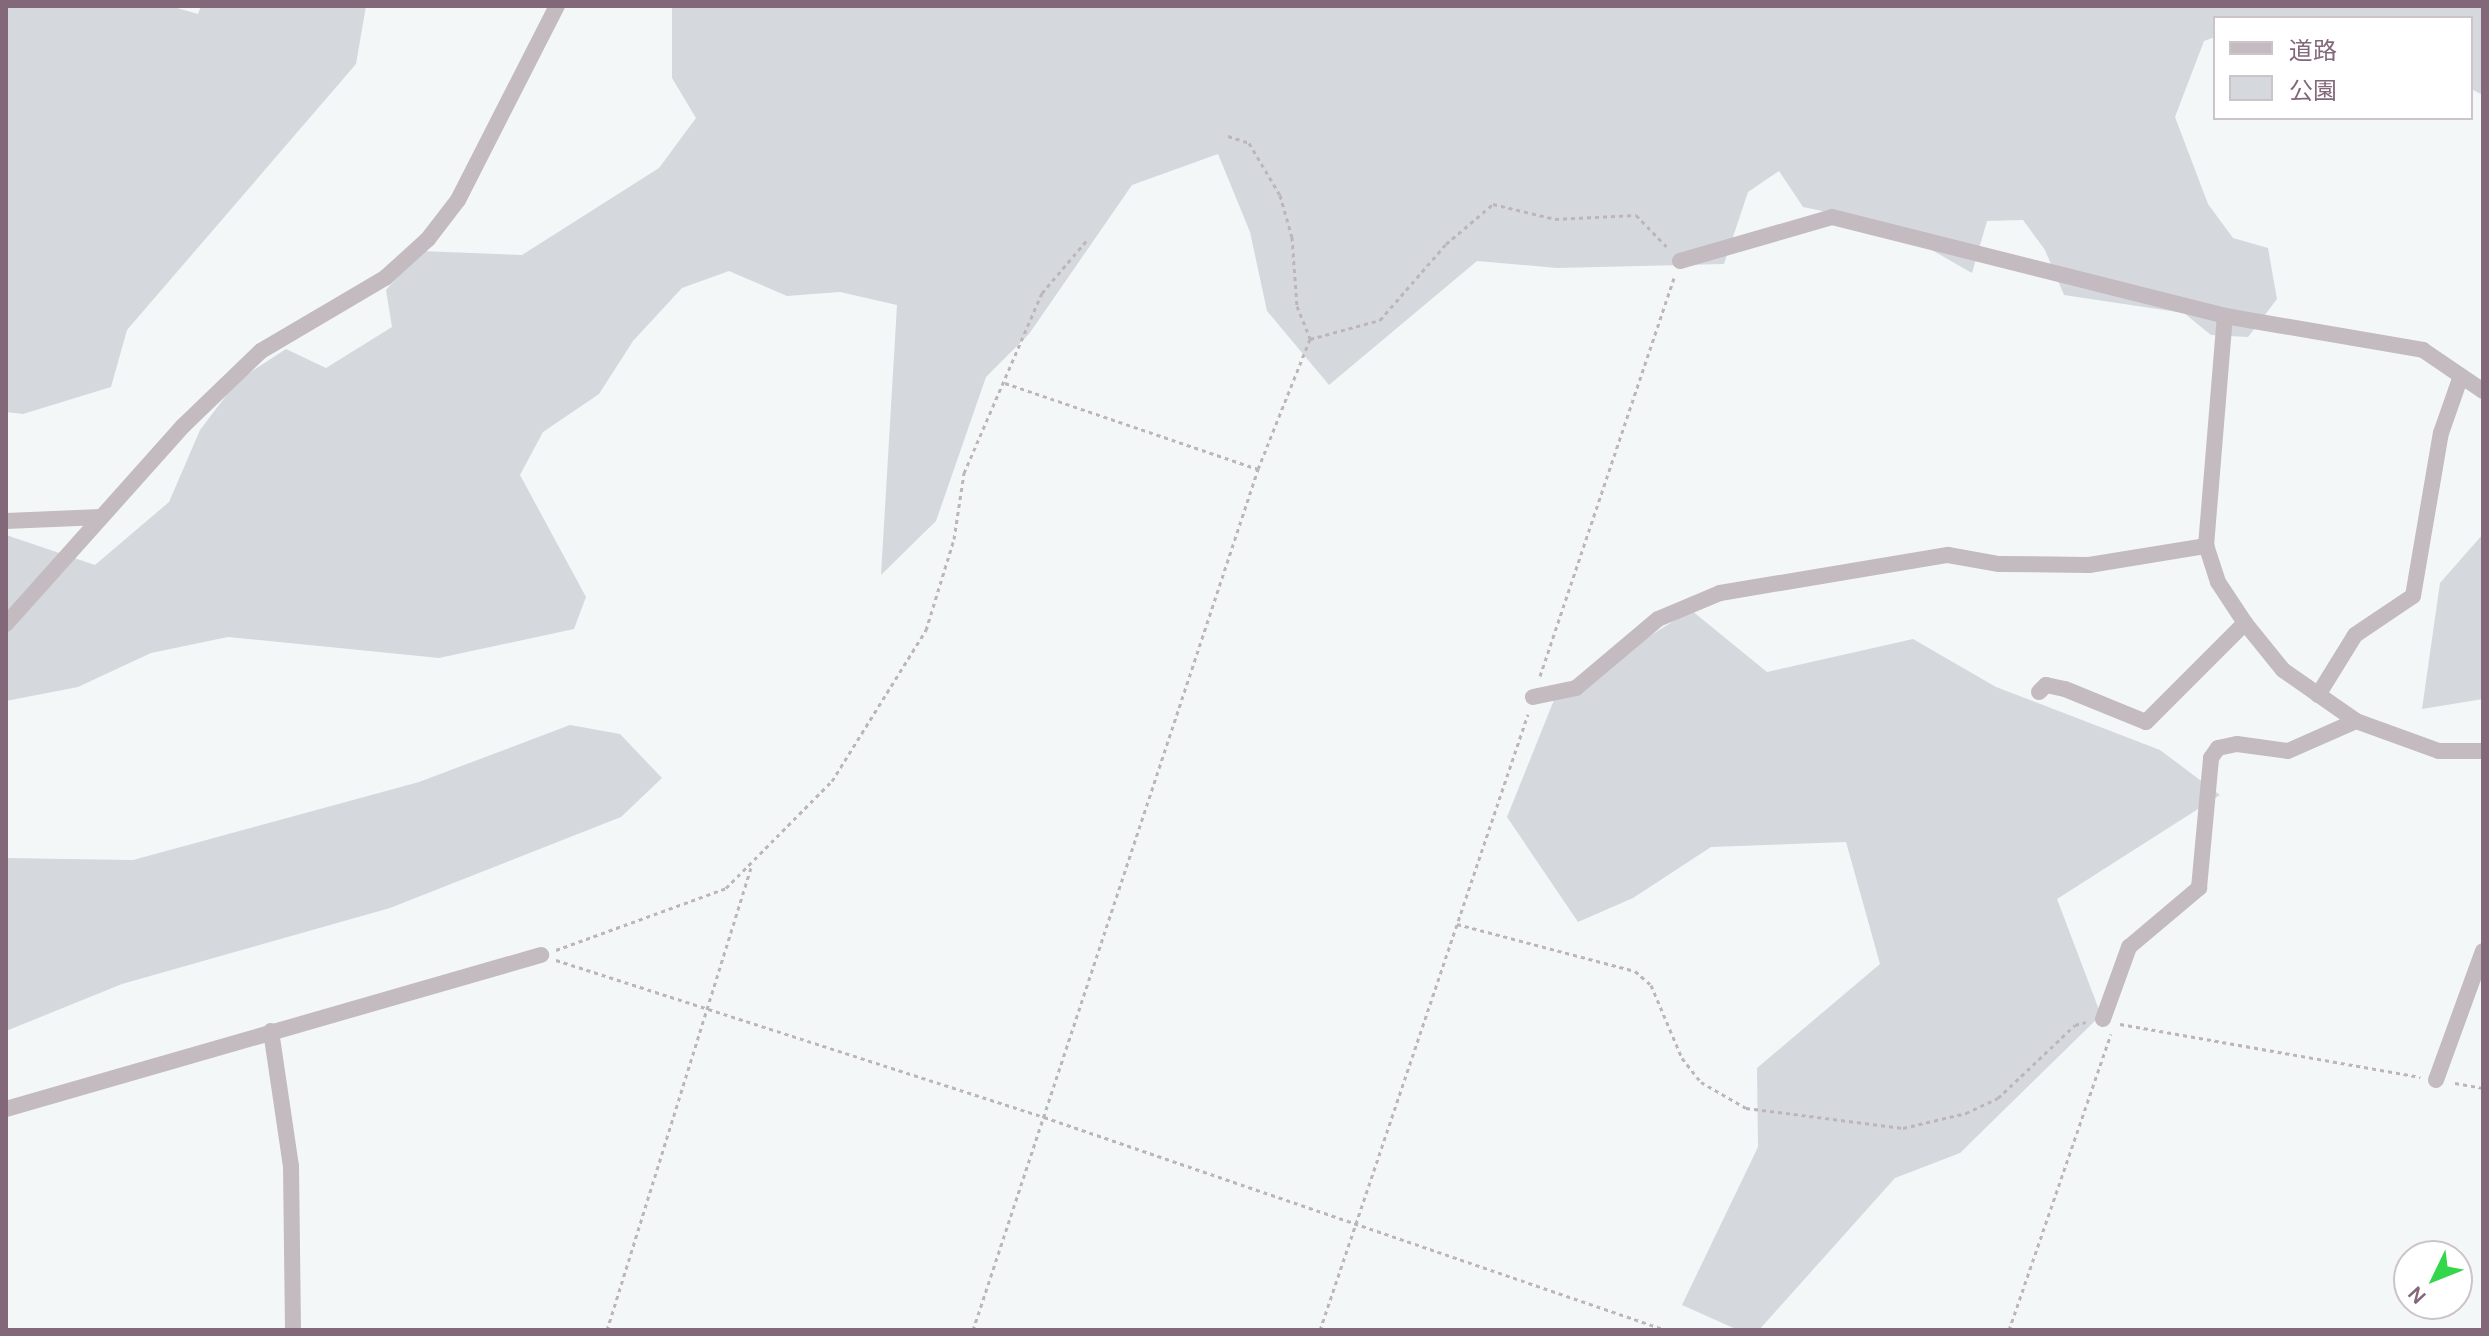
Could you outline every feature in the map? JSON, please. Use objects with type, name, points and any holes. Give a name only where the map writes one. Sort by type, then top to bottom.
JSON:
[{"type":"street","points":[[6,624],[101,517],[261,351],[385,278],[428,239],[458,200],[557,6]]},
{"type":"street","points":[[1680,261],[1832,217],[2225,316],[2423,350],[2483,391]]},
{"type":"street","points":[[2225,316],[2206,546],[2218,582],[2245,623],[2283,670],[2356,721],[2439,751],[2483,751]]},
{"type":"street","points":[[2318,695],[2355,635],[2413,596],[2441,433],[2461,376]]},
{"type":"street","points":[[6,521],[101,517]]},
{"type":"street","points":[[1533,697],[1576,688],[1658,619],[1720,593],[1948,555],[1999,564],[2089,565],[2206,546]]},
{"type":"street","points":[[2039,692],[2046,685],[2065,689],[2146,722],[2245,623]]},
{"type":"street","points":[[2103,1019],[2129,947],[2199,888],[2211,758],[2218,748],[2237,744],[2288,751],[2356,721]]},
{"type":"street","points":[[2436,1080],[2483,951]]},
{"type":"street","points":[[6,1109],[541,955]]},
{"type":"street","points":[[271,1031],[291,1166],[293,1330]]},
{"type":"path","points":[[973,1330],[1258,469],[1310,339],[1297,306],[1292,237],[1280,195],[1249,143],[1228,136]]},
{"type":"path","points":[[1310,339],[1380,320],[1446,244],[1493,204],[1555,219],[1636,215],[1680,261],[1320,1330]]},
{"type":"path","points":[[541,955],[726,888],[832,781],[926,630],[954,539],[964,473],[1042,293],[1087,240]]},
{"type":"path","points":[[1005,383],[1258,469]]},
{"type":"path","points":[[607,1330],[709,1011],[752,863]]},
{"type":"path","points":[[1457,924],[1635,971],[1651,985],[1682,1058],[1701,1082],[1746,1108],[1903,1128],[1966,1113],[1998,1098],[2075,1025],[2103,1019]]},
{"type":"path","points":[[541,955],[1044,1117],[1666,1330]]},
{"type":"path","points":[[2009,1330],[2115,1023],[2483,1088]]},
{"type":"green space","points":[[6,6],[170,6],[198,14],[201,6],[366,6],[356,64],[127,330],[111,387],[23,414],[6,412]]},
{"type":"green space","points":[[672,6],[2483,6],[2483,95],[2473,90],[2473,16],[2213,16],[2213,38],[2204,41],[2175,117],[2208,204],[2233,238],[2268,248],[2277,299],[2248,337],[2211,335],[2184,313],[2064,295],[2045,250],[2023,220],[1987,221],[1972,273],[1888,225],[1803,207],[1779,171],[1748,192],[1724,264],[1557,268],[1477,261],[1329,385],[1267,311],[1250,232],[1218,154],[1132,185],[1029,334],[986,377],[936,521],[881,575],[897,305],[840,292],[787,296],[729,271],[682,288],[633,341],[599,394],[543,432],[520,475],[586,597],[574,629],[439,658],[228,637],[151,653],[78,687],[6,701],[6,535],[95,565],[169,502],[200,430],[238,380],[286,349],[326,368],[392,327],[386,290],[420,251],[522,255],[659,168],[696,118],[672,78]]},
{"type":"green space","points":[[2483,534],[2483,699],[2422,709],[2440,583]]},
{"type":"green space","points":[[1691,610],[1767,672],[1913,639],[1996,687],[2160,750],[2220,795],[2057,899],[2101,1015],[1960,1153],[1895,1178],[1759,1330],[1738,1330],[1682,1305],[1758,1147],[1757,1068],[1880,964],[1846,842],[1711,847],[1633,898],[1578,922],[1507,817],[1556,695]]},
{"type":"green space","points":[[570,725],[620,734],[662,778],[621,817],[390,908],[122,984],[6,1031],[6,858],[133,860],[419,782]]}]
